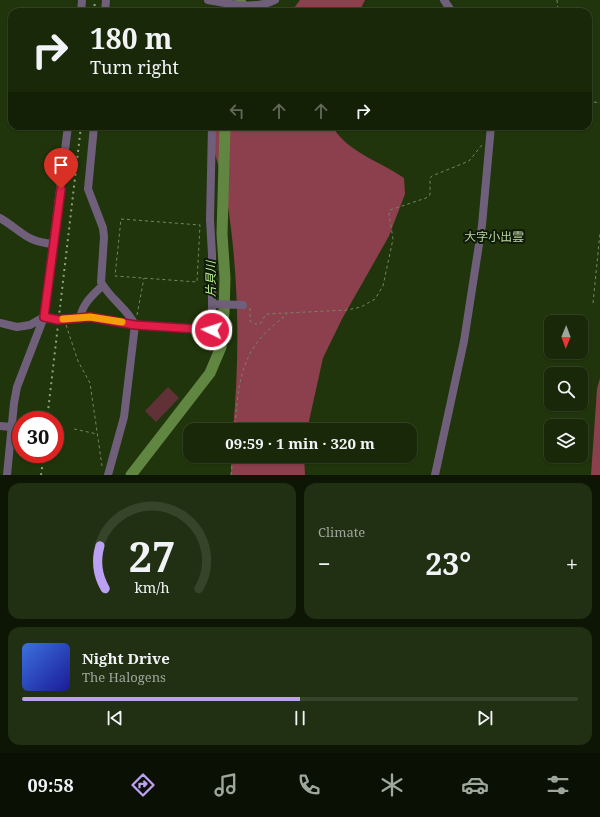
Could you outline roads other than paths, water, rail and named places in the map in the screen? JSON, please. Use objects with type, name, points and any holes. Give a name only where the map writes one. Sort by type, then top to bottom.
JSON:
[{"type":"street","points":[[208,0],[228,4],[249,5],[265,4],[275,0]]},
{"type":"street","points":[[13,411],[20,377],[44,317],[67,130]]},
{"type":"street","points":[[94,130],[88,188],[103,228],[104,237],[100,273],[102,286],[111,298],[130,315],[135,325],[124,417],[108,473]]},
{"type":"street","points":[[0,323],[17,327],[30,325],[44,317],[64,319],[90,317],[135,325],[212,330],[213,304],[210,220],[212,130]]},
{"type":"street","points":[[435,475],[464,341],[482,225],[491,130]]},
{"type":"street","points":[[0,218],[29,240],[39,243],[53,244]]},
{"type":"street","points":[[80,318],[83,308],[89,298],[102,286]]},
{"type":"street","points":[[213,304],[243,305]]},
{"type":"street","points":[[0,426],[12,427],[7,475]]},
{"type":"waterway","name":"片貝川","points":[[240,0],[242,8]]},
{"type":"waterway","name":"片貝川","points":[[131,475],[210,373],[221,347],[225,278],[222,234],[225,130]]},
{"type":"railway","points":[[94,8],[95,0]]},
{"type":"railway","points":[[48,411],[81,130]]},
{"type":"railway","points":[[41,475],[43,463]]},
{"type":"district","name":"大字小出雲","points":[[494,237]]}]
